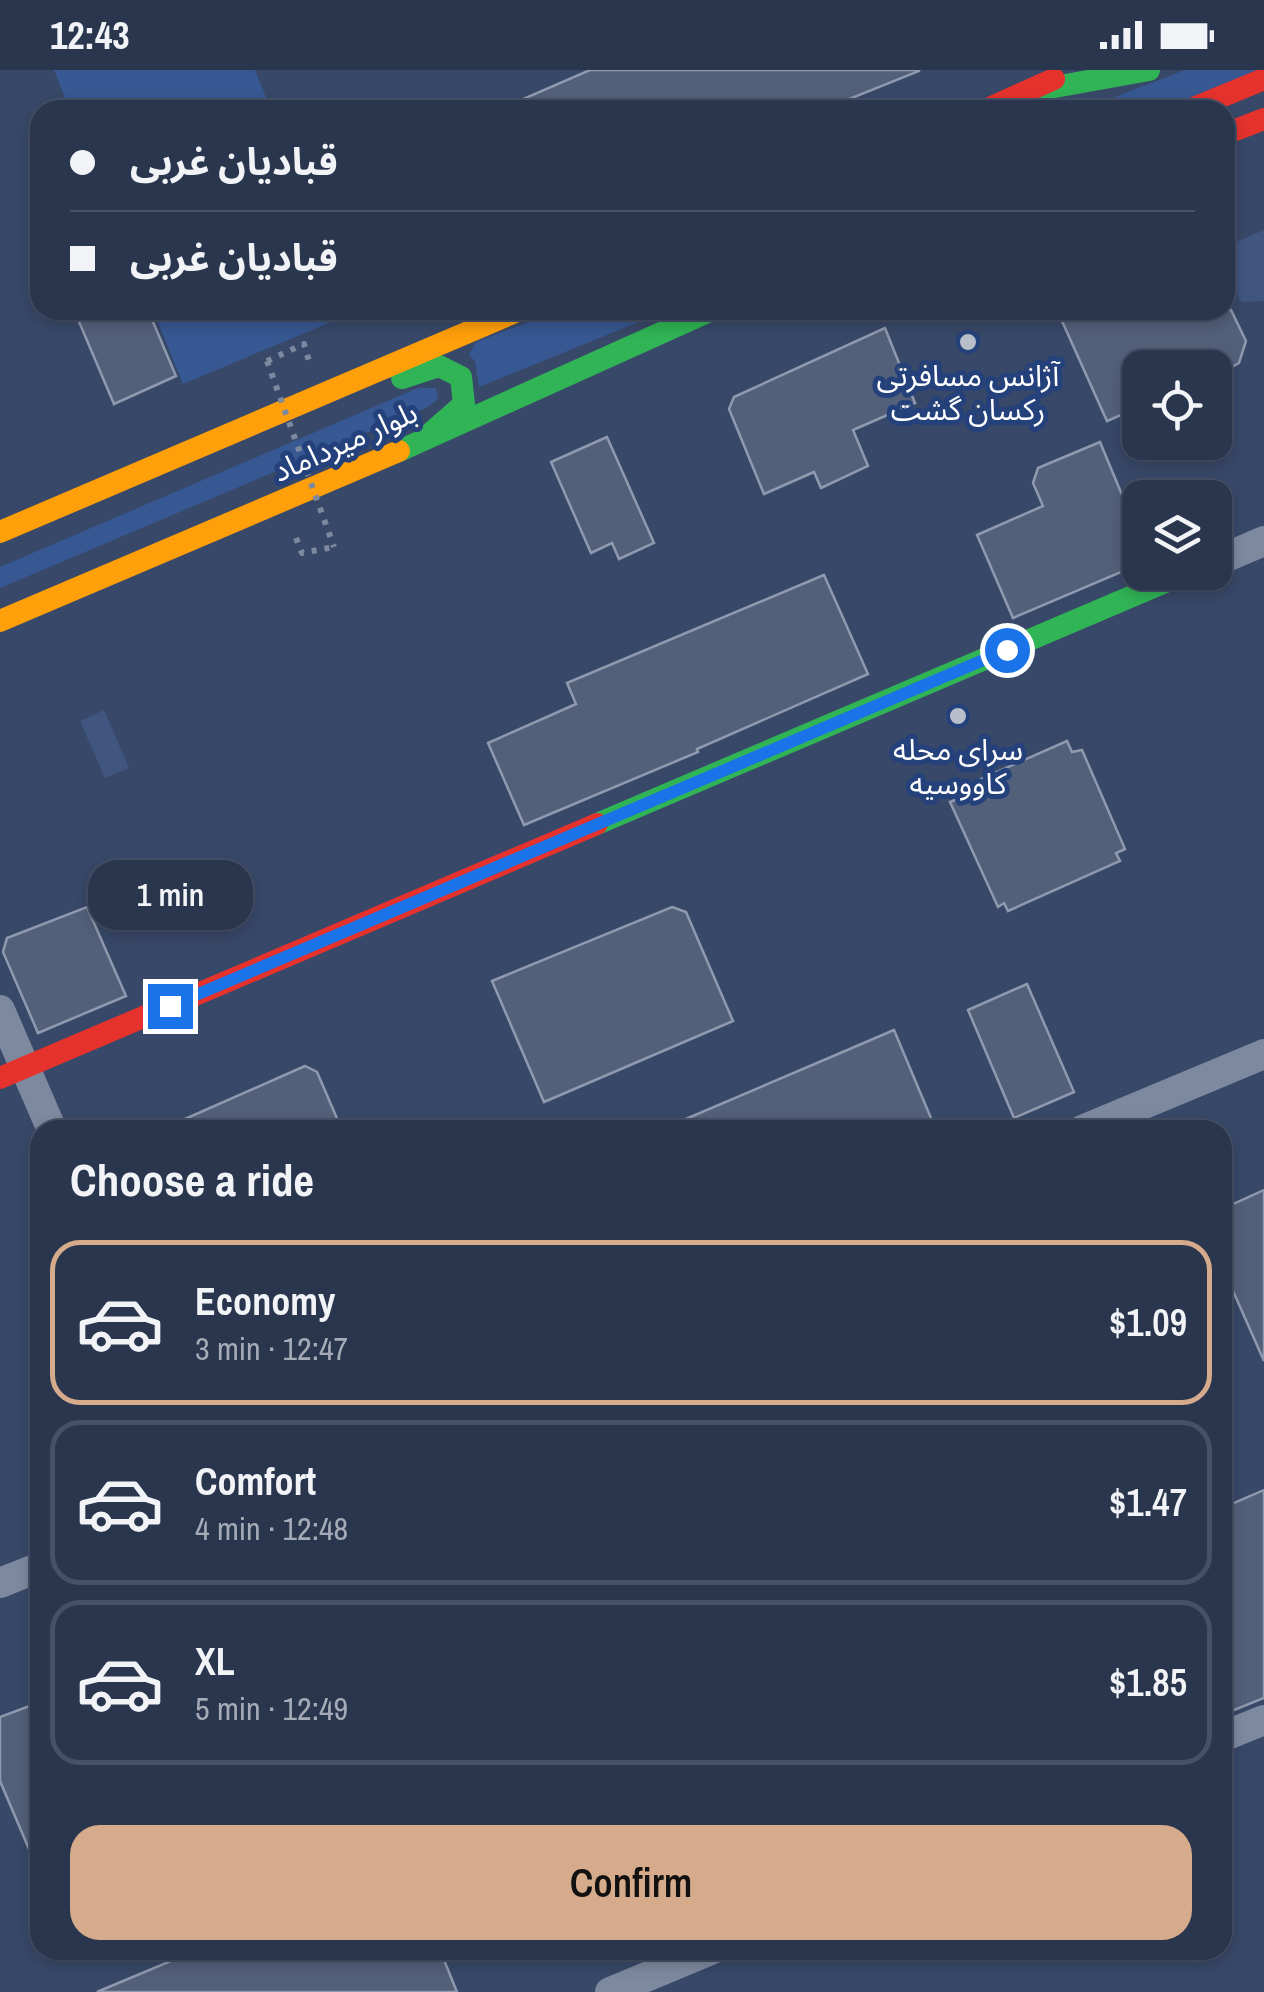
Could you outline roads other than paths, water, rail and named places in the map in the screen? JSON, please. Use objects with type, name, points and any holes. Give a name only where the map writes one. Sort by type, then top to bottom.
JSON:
[{"type":"main road","points":[[1008,100],[1074,70]]},
{"type":"main road","points":[[1027,92],[1149,70]]},
{"type":"main road","points":[[1213,100],[1264,79]]},
{"type":"main road","points":[[1235,130],[1264,119]]},
{"type":"main road","name":"بلوار میرداماد","points":[[0,532],[497,320]]},
{"type":"main road","name":"بلوار میرداماد","points":[[0,620],[409,446],[690,320]]},
{"type":"main road","points":[[319,398],[367,390],[438,366],[455,370],[465,386],[464,404],[409,446]]},
{"type":"main road","points":[[12,1073],[1147,590]]},
{"type":"street","points":[[1232,555],[1264,541]]},
{"type":"street","points":[[0,1010],[12,1073],[45,1120]]},
{"type":"street","points":[[1106,1120],[1264,1054]]},
{"type":"street","points":[[0,1584],[30,1571]]},
{"type":"street","points":[[1232,1734],[1264,1720]]},
{"type":"street","points":[[610,1992],[687,1960]]},
{"type":"place","name":"آژانس مسافرتی رکسان گشت","points":[[968,342]]},
{"type":"place","name":"سرای محله کاووسیه","points":[[958,716]]}]
